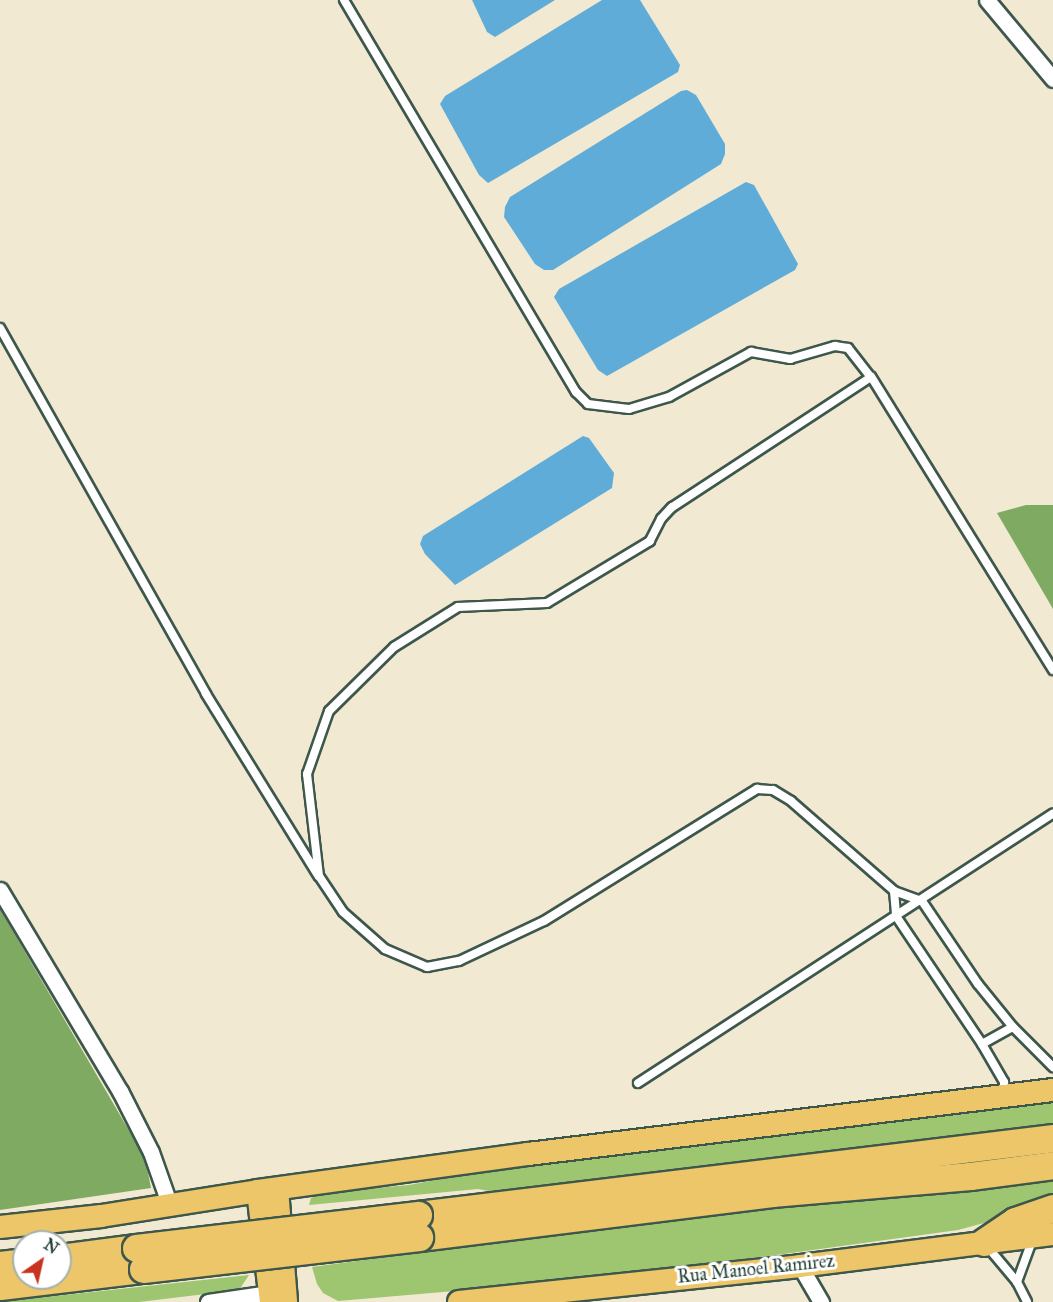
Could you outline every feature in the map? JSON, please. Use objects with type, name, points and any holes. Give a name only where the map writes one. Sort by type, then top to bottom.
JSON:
[{"type":"highway","points":[[419,1226],[1053,1138]]},
{"type":"highway","points":[[0,1286],[140,1258],[419,1226],[970,1176],[1053,1165]]},
{"type":"highway","points":[[984,1242],[1015,1221],[1053,1208]]},
{"type":"highway","points":[[72,1258],[140,1258]]},
{"type":"main road","points":[[0,1227],[170,1206],[268,1190],[1053,1090]]},
{"type":"main road","points":[[268,1190],[275,1299]]},
{"type":"main road","name":"Rua Manoel Ramirez","points":[[459,1302],[557,1297],[1043,1235]]},
{"type":"street","points":[[987,0],[1053,79]]},
{"type":"street","points":[[0,890],[120,1091],[151,1152],[170,1206]]},
{"type":"street","points":[[800,1266],[821,1302]]},
{"type":"street","points":[[208,1302],[275,1299]]},
{"type":"lane","points":[[344,0],[570,382],[588,404],[628,409],[669,397],[751,352],[790,358],[835,346],[848,348],[871,377],[1053,670]]},
{"type":"lane","points":[[0,328],[206,694],[343,912],[385,949],[428,967],[459,961],[544,921],[757,789],[773,790],[791,801],[894,891],[921,901],[978,984],[1013,1027],[1053,1067]]},
{"type":"lane","points":[[319,876],[307,774],[328,711],[394,647],[458,607],[547,603],[650,541],[661,519],[672,507],[871,377]]},
{"type":"lane","points":[[638,1083],[1053,814]]},
{"type":"lane","points":[[894,891],[896,916],[982,1044],[1004,1082],[1005,1095]]},
{"type":"lane","points":[[982,1044],[1013,1027]]},
{"type":"lane","points":[[1017,1282],[1043,1235]]},
{"type":"lane","points":[[984,1242],[1017,1282],[1027,1302]]},
{"type":"green space","points":[[1026,505],[1053,505],[1053,609],[997,513]]},
{"type":"green space","points":[[0,909],[145,1158],[151,1188],[0,1210]]},
{"type":"green space","points":[[1053,1102],[1053,1123],[692,1169],[489,1191],[478,1189],[309,1205],[311,1198],[323,1193],[409,1185],[489,1170]]},
{"type":"green space","points":[[1053,1175],[1053,1198],[1010,1216],[958,1230],[769,1256],[514,1286],[338,1301],[323,1293],[317,1284],[312,1267],[491,1243]]},
{"type":"green space","points":[[249,1275],[239,1290],[139,1302],[0,1302]]},
{"type":"water","points":[[472,0],[555,0],[495,37],[487,32]]},
{"type":"water","points":[[602,0],[640,0],[680,65],[678,72],[488,183],[479,175],[440,104],[445,96]]},
{"type":"water","points":[[687,90],[696,95],[725,144],[725,154],[721,164],[553,270],[544,270],[535,264],[504,217],[505,207],[510,197],[681,91]]},
{"type":"water","points":[[746,182],[754,185],[798,264],[795,270],[607,376],[598,370],[554,297],[559,289]]},
{"type":"water","points":[[583,436],[589,438],[614,473],[612,488],[455,585],[425,554],[420,544],[423,536]]}]
